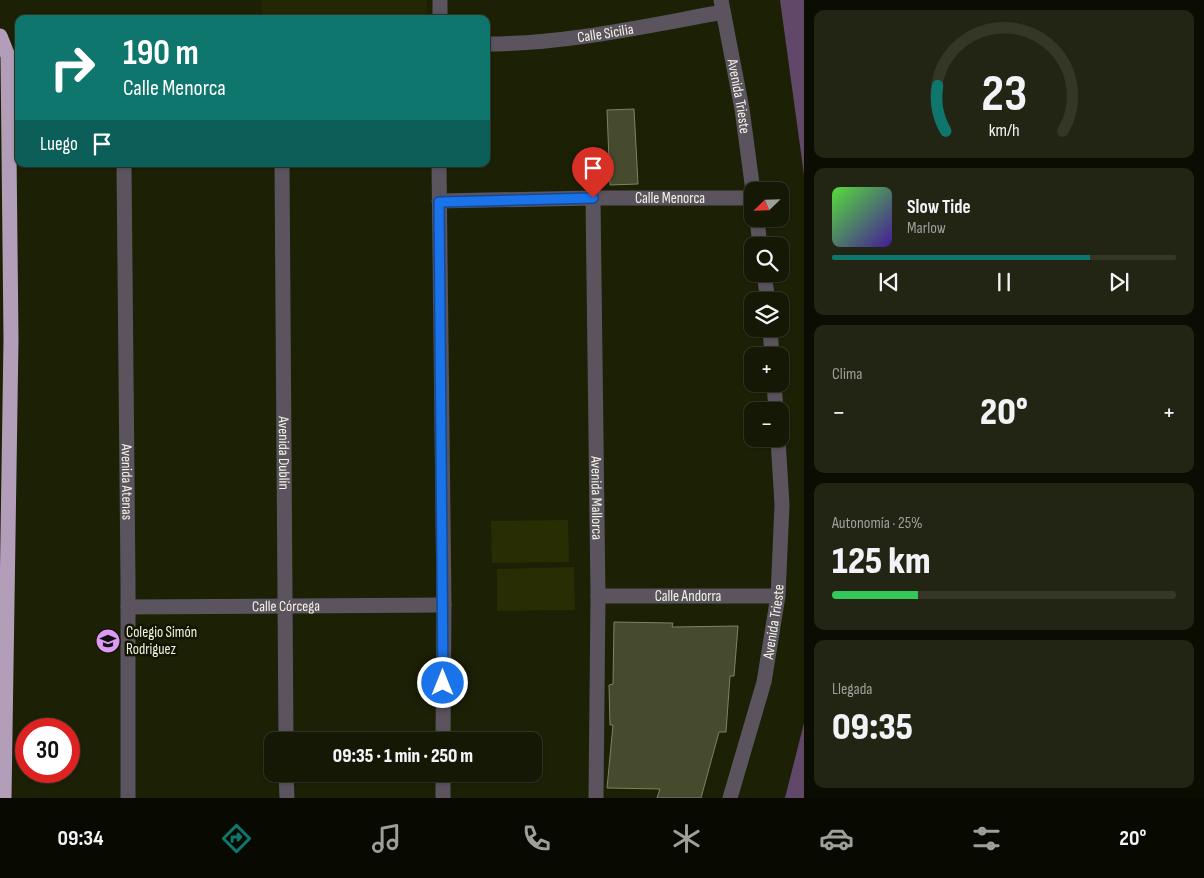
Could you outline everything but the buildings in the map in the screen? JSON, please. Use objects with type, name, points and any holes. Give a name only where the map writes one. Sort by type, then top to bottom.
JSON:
[{"type":"highway","points":[[0,36],[8,56],[11,339],[4,798]]},
{"type":"street","points":[[440,0],[440,15]]},
{"type":"street","name":"Calle Sicilia","points":[[490,44],[592,36],[722,6]]},
{"type":"street","name":"Avenida Trieste","points":[[722,6],[742,109],[752,182]]},
{"type":"street","name":"Avenida Atenas","points":[[124,167],[128,798]]},
{"type":"street","name":"Avenida Dublín","points":[[282,167],[286,732]]},
{"type":"street","points":[[439,167],[444,605],[443,732]]},
{"type":"street","name":"Calle Menorca","points":[[439,202],[593,198],[744,198]]},
{"type":"street","name":"Avenida Mallorca","points":[[593,198],[598,596],[596,798]]},
{"type":"street","name":"Avenida Trieste","points":[[730,798],[764,682],[778,596],[782,505],[778,447]]},
{"type":"street","name":"Calle Andorra","points":[[598,596],[778,596]]},
{"type":"street","name":"Calle Córcega","points":[[128,607],[444,605]]},
{"type":"street","points":[[286,782],[286,798]]},
{"type":"street","points":[[443,782],[443,798]]},
{"type":"shaded area","points":[[261,0],[427,0],[427,15],[262,15]]},
{"type":"shaded area","points":[[780,0],[804,0],[804,175]]},
{"type":"shaded area","points":[[568,520],[569,562],[492,563],[491,521]]},
{"type":"shaded area","points":[[574,567],[575,610],[497,611],[497,569]]},
{"type":"shaded area","points":[[804,723],[804,798],[785,798]]},
{"type":"place","name":"Colegio Simón Rodriguez","points":[[108,641]]},
{"type":"route","points":[[443,683],[444,605],[439,202],[593,198]]}]
